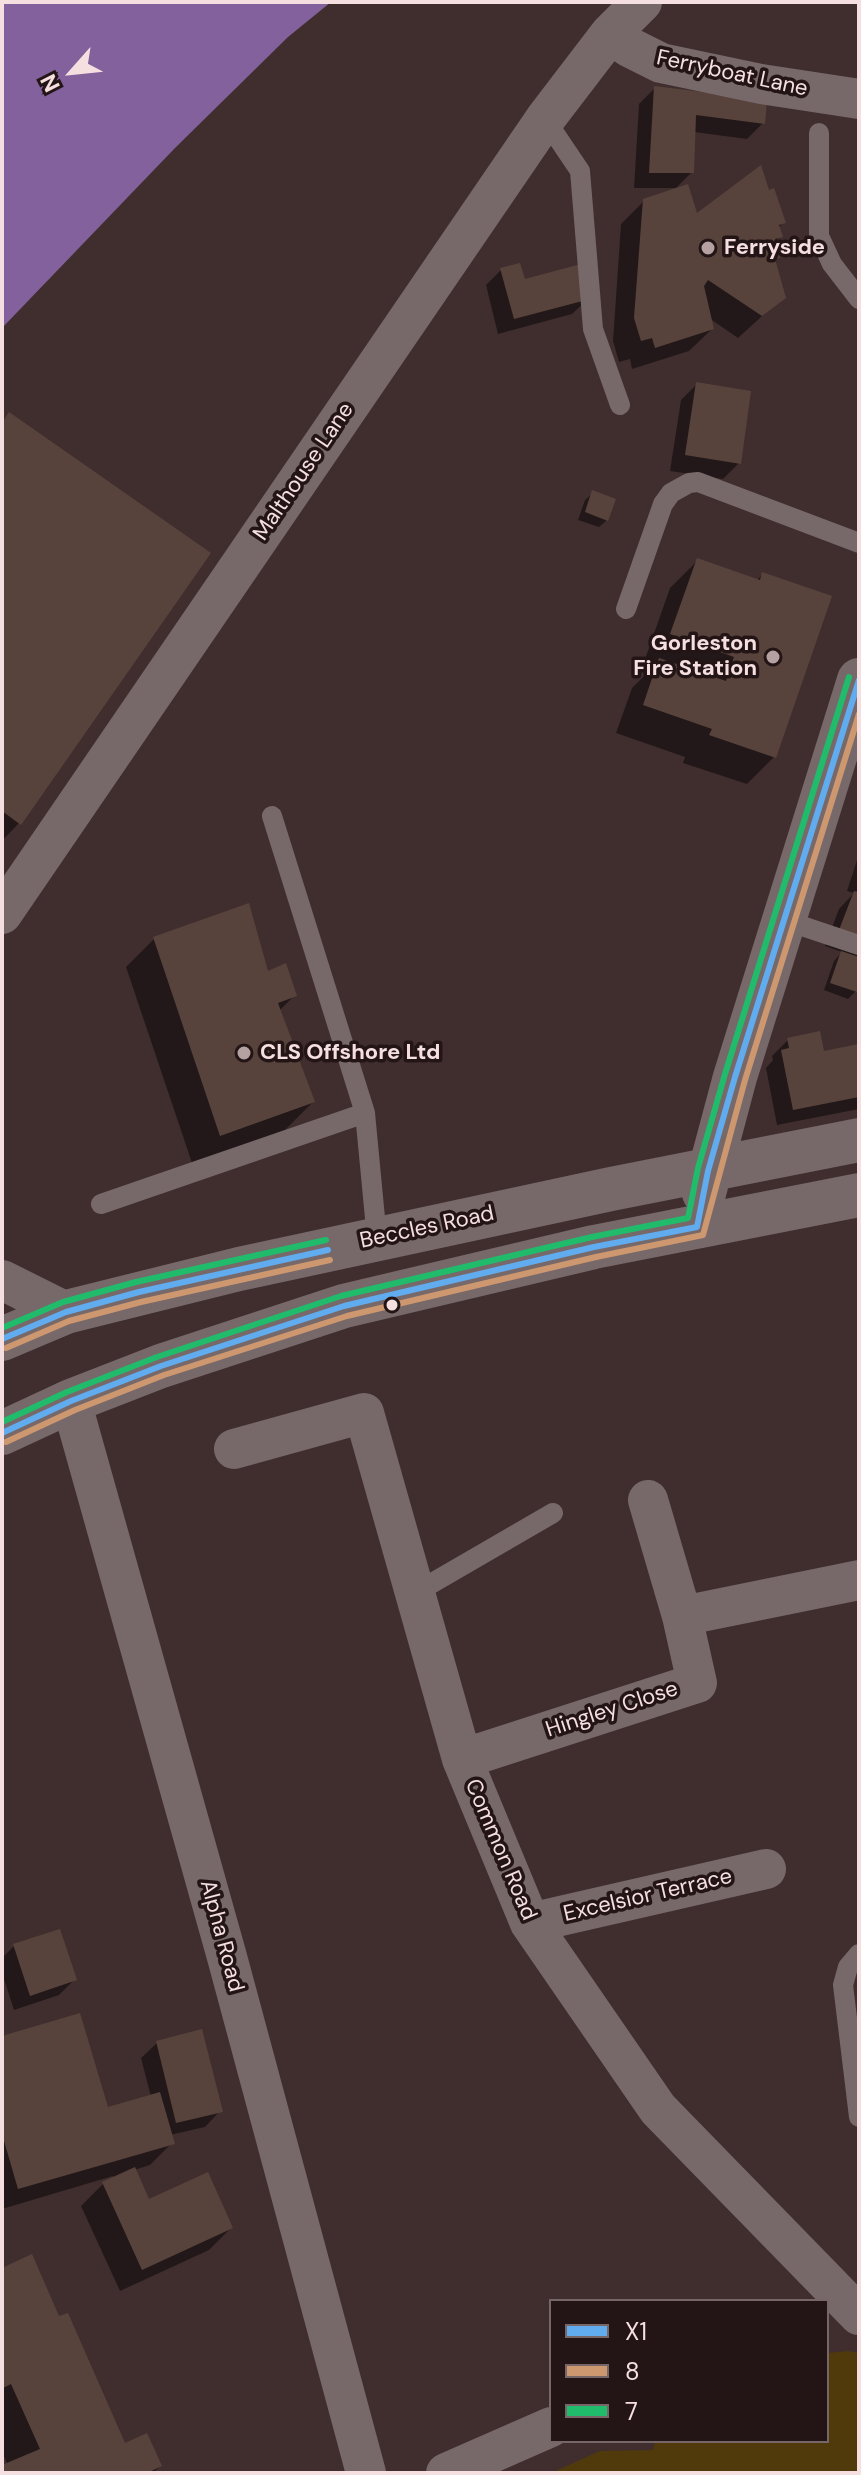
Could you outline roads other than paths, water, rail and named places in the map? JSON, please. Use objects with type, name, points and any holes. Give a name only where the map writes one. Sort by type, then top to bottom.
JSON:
[{"type":"street","name":"Malthouse Lane","points":[[2,914],[545,119],[610,34],[642,2]]},
{"type":"street","name":"Ferryboat Lane","points":[[610,34],[661,63],[761,84],[859,99]]},
{"type":"street","points":[[697,1227],[708,1171],[859,680]]},
{"type":"street","name":"Beccles Road","points":[[2,1339],[66,1312],[167,1285],[859,1140]]},
{"type":"street","points":[[2,1433],[71,1401],[218,1347],[344,1306],[594,1247],[859,1195]]},
{"type":"street","points":[[2,1280],[66,1312]]},
{"type":"street","name":"Alpha Road","points":[[71,1401],[227,1957],[366,2473]]},
{"type":"street","name":"Common Road","points":[[234,1449],[364,1413],[462,1759],[530,1923],[658,2109],[847,2303]]},
{"type":"street","name":"Hingley Close","points":[[462,1759],[697,1683],[682,1616],[648,1500]]},
{"type":"street","points":[[682,1616],[859,1580]]},
{"type":"street","name":"Excelsior Terrace","points":[[530,1923],[766,1869]]},
{"type":"street","points":[[446,2473],[549,2428]]},
{"type":"lane","points":[[545,119],[580,171],[593,329],[620,405]]},
{"type":"lane","points":[[819,133],[819,236],[832,264],[859,299]]},
{"type":"lane","points":[[626,609],[663,504],[671,493],[689,483],[698,482],[859,543]]},
{"type":"lane","points":[[272,816],[365,1113],[377,1239]]},
{"type":"lane","points":[[784,920],[859,945]]},
{"type":"lane","points":[[101,1204],[365,1113]]},
{"type":"lane","points":[[415,1593],[553,1513]]},
{"type":"lane","points":[[859,1954],[848,1967],[843,1985],[859,2117]]},
{"type":"place","name":"Ferryside","points":[[708,248]]},
{"type":"place","name":"Gorleston Fire Station","points":[[773,657]]},
{"type":"place","name":"CLS Offshore Ltd","points":[[244,1053]]}]
